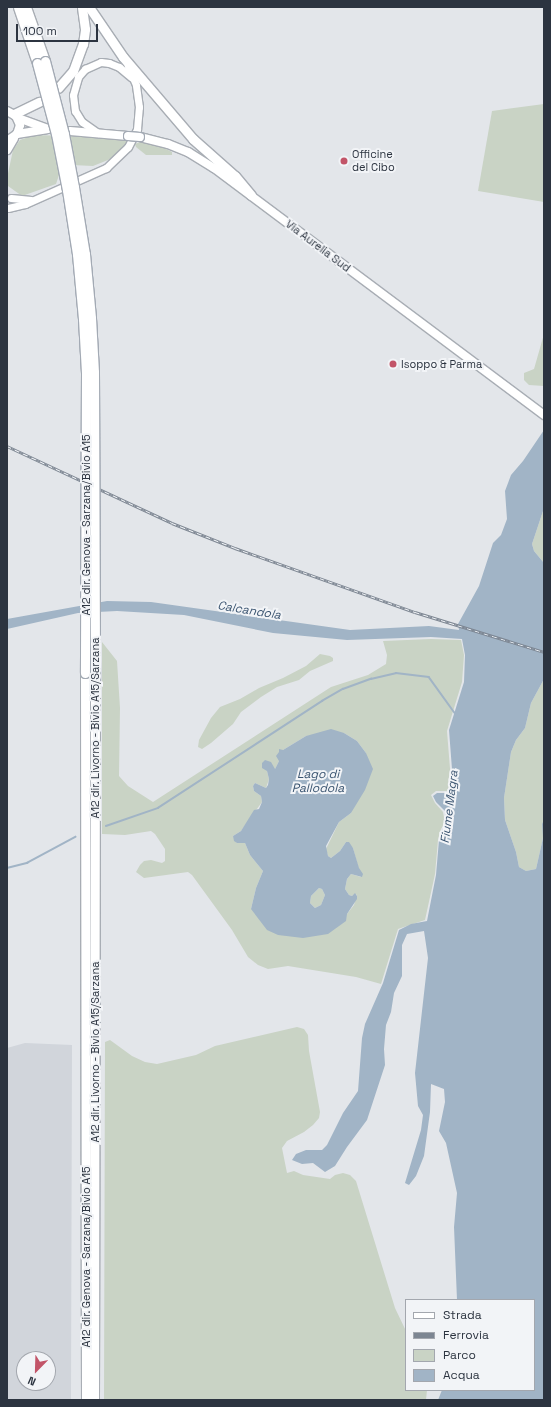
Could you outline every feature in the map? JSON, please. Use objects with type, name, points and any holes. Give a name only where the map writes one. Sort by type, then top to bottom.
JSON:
[{"type":"highway","points":[[18,7],[41,62]]},
{"type":"highway","points":[[26,7],[41,62]]},
{"type":"highway","points":[[58,88],[72,71],[83,44],[85,29],[82,7]]},
{"type":"highway","points":[[89,7],[123,57],[193,139],[235,176],[251,194]]},
{"type":"highway","name":"A12 dir. Genova - Sarzana/Bivio A15","points":[[41,62],[67,190],[77,254],[84,319],[86,373],[86,1400]]},
{"type":"highway","name":"A12 dir. Livorno - Bivio A15/Sarzana","points":[[41,62],[64,134],[74,187],[84,254],[91,318],[94,372],[94,1400]]},
{"type":"highway","points":[[13,114],[39,102]]},
{"type":"main road","points":[[8,209],[16,208],[31,200],[106,168],[128,147],[137,129],[139,119],[138,96],[134,81],[123,57]]},
{"type":"main road","points":[[98,133],[82,122],[75,111],[73,95],[78,77],[85,69],[101,62],[119,67],[134,81]]},
{"type":"main road","points":[[13,114],[48,129],[13,137]]},
{"type":"main road","points":[[7,150],[20,125],[13,114]]},
{"type":"main road","name":"Via Aurelia Sud","points":[[70,131],[155,140],[188,152],[251,194],[544,415]]},
{"type":"main road","points":[[9,195],[22,200],[31,200]]},
{"type":"main road","points":[[8,209],[11,203],[9,195]]},
{"type":"shaded area","points":[[25,1043],[72,1045],[71,1400],[7,1400],[7,1048]]},
{"type":"green space","points":[[544,104],[544,202],[478,191],[492,111]]},
{"type":"green space","points":[[34,135],[71,136],[128,141],[117,154],[108,160],[93,166],[72,165],[60,172],[56,184],[22,196],[8,186],[7,178],[13,150],[20,140]]},
{"type":"green space","points":[[140,142],[162,147],[172,152],[172,155],[146,155],[136,147],[135,144]]},
{"type":"green space","points":[[544,334],[544,386],[529,385],[524,380],[524,373],[534,369]]},
{"type":"green space","points":[[544,508],[544,563],[534,551],[532,544]]},
{"type":"green space","points":[[431,639],[461,640],[464,655],[462,682],[447,731],[451,781],[447,791],[436,791],[431,795],[435,803],[443,812],[445,823],[441,829],[438,840],[435,874],[425,920],[398,929],[381,984],[356,977],[288,966],[268,969],[258,965],[248,957],[232,930],[192,875],[188,872],[144,878],[136,872],[144,861],[151,860],[162,863],[165,861],[165,849],[155,834],[151,831],[125,835],[102,834],[102,642],[117,661],[120,708],[119,776],[128,786],[153,802],[331,687],[368,675],[386,664],[387,655],[383,641]],"holes":[[[344,733],[357,741],[366,753],[351,813],[339,822],[326,849],[328,856],[331,858],[340,851],[346,842],[353,848],[361,877],[351,874],[347,879],[345,889],[349,895],[357,895],[354,905],[347,914],[251,909],[256,888],[263,871],[250,855],[245,843],[237,843],[233,836],[241,831],[262,802],[261,796],[254,791],[253,786],[255,783],[266,788],[269,779],[267,771],[275,769],[279,761],[279,752],[306,736]]]},
{"type":"green space","points":[[320,654],[330,656],[333,658],[333,661],[310,671],[299,680],[277,687],[261,697],[241,712],[233,724],[211,743],[202,749],[198,747],[199,740],[211,718],[220,707],[240,699],[259,688],[306,666]]},
{"type":"green space","points":[[544,679],[543,838],[536,869],[526,871],[519,867],[516,852],[505,820],[504,798],[511,752],[516,740],[525,728],[531,703]]},
{"type":"green space","points":[[319,888],[322,889],[325,895],[321,905],[315,908],[310,903],[311,896]]},
{"type":"green space","points":[[297,1027],[304,1029],[308,1035],[309,1051],[320,1112],[319,1118],[313,1125],[304,1132],[287,1141],[282,1148],[287,1173],[294,1171],[303,1175],[330,1179],[335,1175],[343,1173],[350,1175],[356,1181],[395,1308],[405,1329],[405,1391],[427,1391],[426,1400],[104,1400],[105,1042],[110,1040],[132,1056],[145,1062],[157,1064],[196,1055],[215,1046]]},
{"type":"water","name":"Fiume Magra","points":[[544,430],[544,508],[532,544],[534,551],[544,563],[544,679],[531,703],[525,728],[516,740],[511,752],[504,798],[505,820],[516,852],[519,867],[526,871],[536,869],[543,838],[542,824],[544,820],[544,1400],[438,1400],[442,1391],[535,1391],[535,1299],[457,1299],[454,1227],[457,1193],[446,1143],[439,1131],[445,1102],[444,1089],[431,1084],[430,1112],[424,1156],[416,1176],[409,1185],[405,1183],[421,1130],[423,1115],[418,1106],[415,1073],[428,958],[424,931],[407,934],[402,945],[402,976],[394,993],[391,1012],[386,1025],[384,1049],[385,1065],[367,1120],[335,1166],[325,1172],[313,1163],[302,1164],[292,1160],[296,1154],[306,1150],[322,1150],[327,1145],[343,1113],[358,1091],[362,1038],[365,1024],[383,983],[399,930],[411,924],[427,921],[436,875],[439,840],[446,819],[445,811],[436,802],[433,796],[437,793],[448,793],[453,782],[449,730],[464,682],[465,655],[462,639],[431,637],[347,640],[273,633],[184,615],[117,611],[78,613],[7,629],[7,619],[107,601],[151,602],[350,630],[429,626],[459,630],[458,624],[479,586],[493,543],[501,535],[507,519],[505,491],[511,475],[523,461]]},
{"type":"water","name":"Lago di Pallodola","points":[[331,729],[344,733],[357,741],[366,753],[373,769],[365,790],[351,813],[339,822],[326,846],[328,856],[331,858],[340,851],[346,842],[349,842],[353,848],[359,868],[363,874],[362,877],[351,874],[347,879],[345,889],[349,895],[352,896],[355,893],[357,899],[347,914],[346,921],[328,934],[303,938],[278,935],[267,930],[251,909],[256,888],[263,871],[250,855],[245,843],[237,843],[234,841],[233,836],[241,831],[254,810],[259,809],[262,802],[261,796],[254,791],[253,786],[255,783],[266,788],[268,785],[269,779],[267,771],[262,768],[262,763],[265,760],[271,762],[275,769],[279,761],[276,756],[279,749],[283,750],[306,736]],"holes":[[[319,888],[322,889],[325,895],[321,905],[315,908],[310,903],[311,896]]]},
{"type":"waterway","points":[[106,826],[158,808],[322,701],[343,689],[371,679],[396,673],[429,677],[455,713]]},
{"type":"waterway","points":[[7,868],[27,863],[75,837]]},
{"type":"railway","points":[[7,446],[172,523],[235,548],[415,612],[544,652]]},
{"type":"place","name":"Officine del Cibo","points":[[344,161]]},
{"type":"place","name":"Isoppo & Parma","points":[[393,364]]},
{"type":"water label","name":"Calcandola","points":[[249,611]]}]
